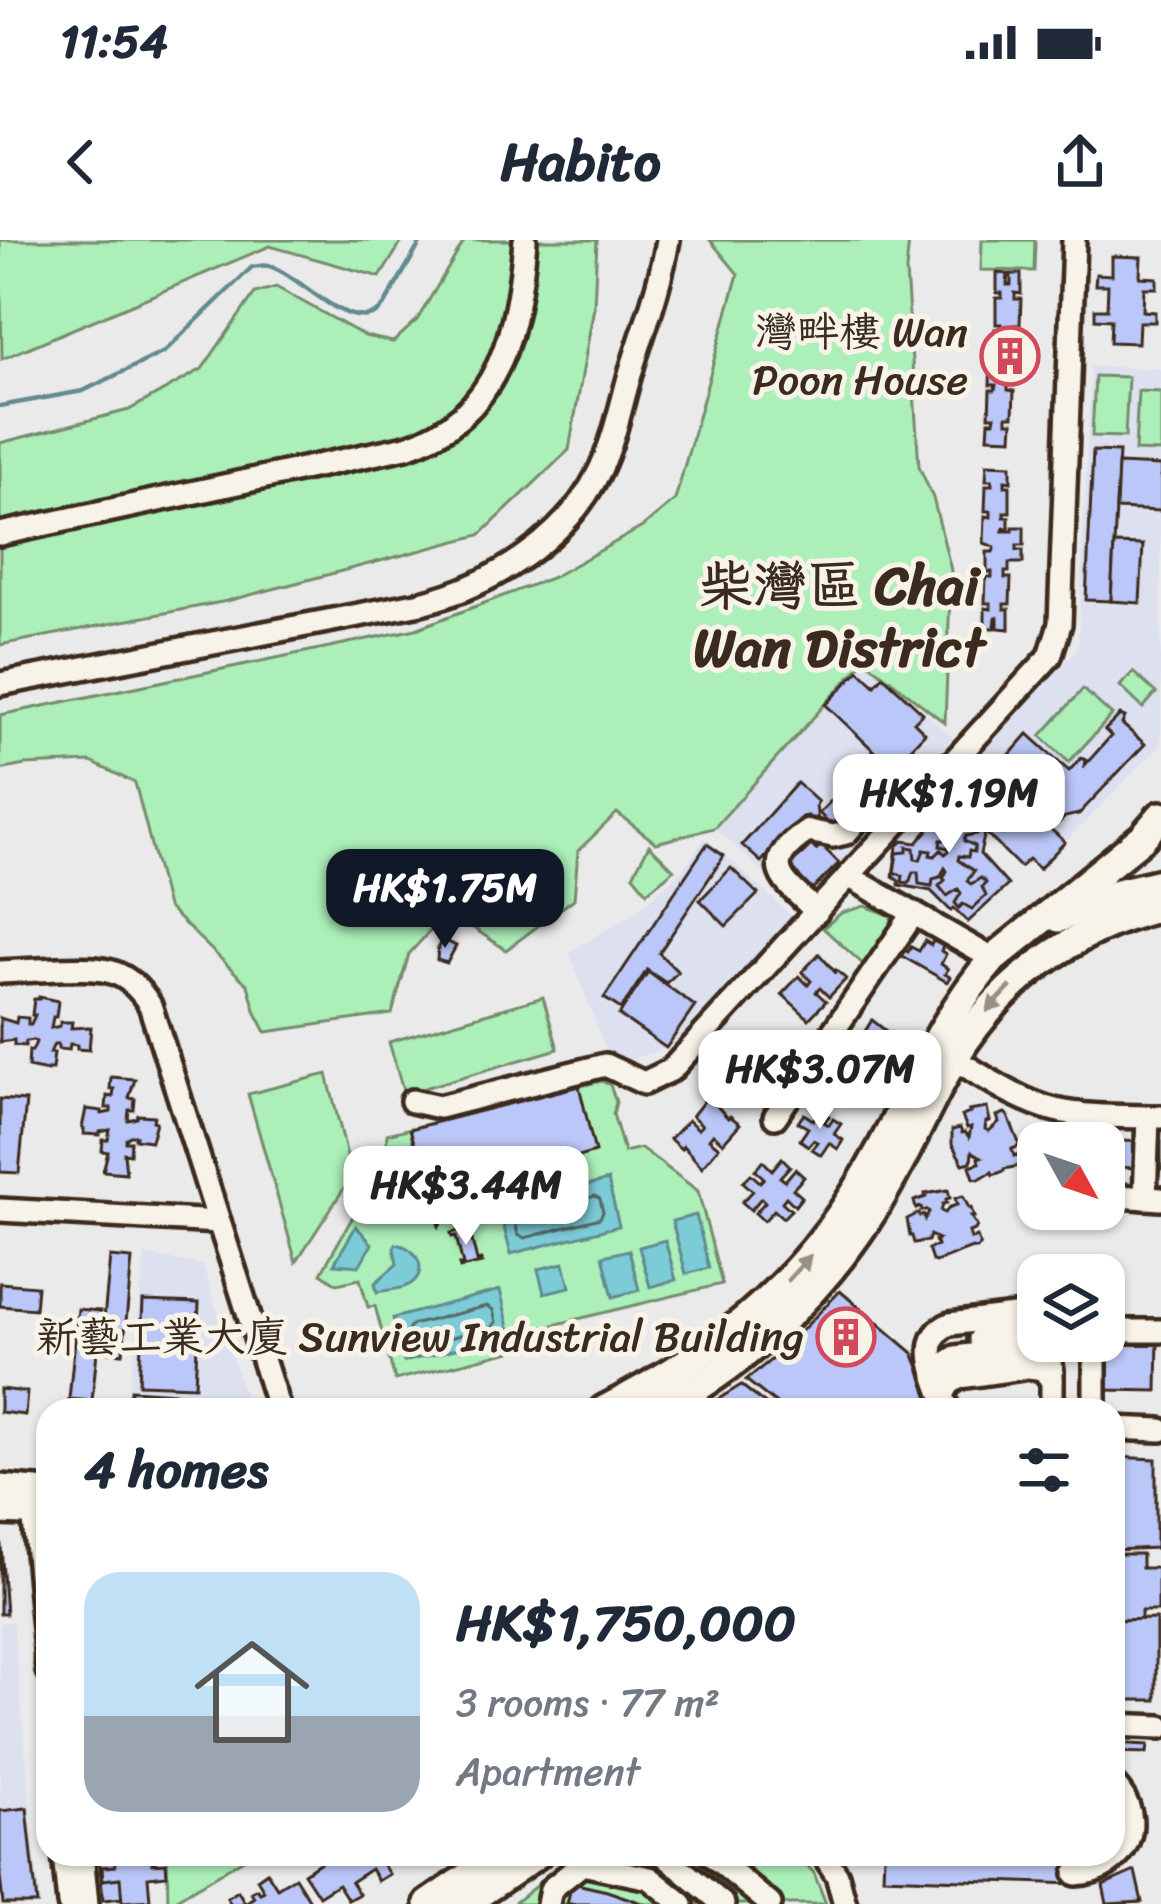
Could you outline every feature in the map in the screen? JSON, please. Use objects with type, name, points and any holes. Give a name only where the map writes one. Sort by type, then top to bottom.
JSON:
[{"type":"main road","points":[[680,1398],[742,1356],[827,1272],[877,1205],[944,1052],[961,999],[1001,953],[1143,837],[1161,816]]},
{"type":"main road","points":[[1001,953],[1074,910],[1150,885]]},
{"type":"main road","points":[[628,1398],[711,1347],[759,1310],[808,1258],[944,1052],[1018,980],[1099,927],[1161,907]]},
{"type":"main road","points":[[0,1489],[36,1501]]},
{"type":"main road","points":[[0,1510],[36,1503]]},
{"type":"main road","points":[[429,1904],[484,1866]]},
{"type":"main road","points":[[464,1904],[519,1866]]},
{"type":"street","points":[[0,534],[406,447],[443,431],[477,400],[501,359],[516,312],[525,240]]},
{"type":"street","points":[[0,684],[421,603],[498,574],[554,531],[598,473],[615,431],[668,240]]},
{"type":"street","points":[[412,1101],[440,1107],[605,1065],[644,1084],[659,1078],[684,1058],[1042,665],[1055,646],[1060,624],[1074,240]]},
{"type":"street","points":[[817,912],[782,879],[779,860],[808,831],[833,836],[846,833],[897,775]]},
{"type":"street","points":[[850,877],[1001,953]]},
{"type":"street","points":[[775,1117],[914,913]]},
{"type":"street","points":[[0,972],[97,968],[114,971],[141,991],[150,1005],[274,1398]]},
{"type":"street","points":[[944,1052],[1023,1098],[1056,1110],[1154,1117],[1153,1199]]},
{"type":"street","points":[[1078,1122],[1079,1114]]},
{"type":"street","points":[[0,1210],[219,1222]]},
{"type":"street","points":[[944,1398],[930,1343],[933,1335],[941,1327],[1017,1316]]},
{"type":"street","points":[[1125,1331],[1161,1331]]},
{"type":"street","points":[[934,1366],[944,1349],[959,1342],[1017,1335]]},
{"type":"street","points":[[934,1366],[956,1357],[1017,1349]]},
{"type":"street","points":[[1052,1362],[1052,1398]]},
{"type":"street","points":[[1095,1362],[1095,1398]]},
{"type":"street","points":[[946,1398],[949,1384],[960,1377],[1030,1366],[1043,1370],[1052,1381]]},
{"type":"street","points":[[1125,1428],[1161,1430]]},
{"type":"street","points":[[1125,1726],[1161,1727]]},
{"type":"street","points":[[1125,1800],[1132,1824],[1125,1847]]},
{"type":"street","points":[[65,1866],[69,1904]]},
{"type":"street","points":[[83,1866],[86,1904]]},
{"type":"street","points":[[548,1904],[551,1889],[580,1866]]},
{"type":"street","points":[[592,1866],[650,1878],[682,1904]]},
{"type":"street","points":[[677,1866],[723,1904]]},
{"type":"street","points":[[724,1866],[770,1904]]},
{"type":"street","points":[[831,1866],[845,1904]]},
{"type":"street","points":[[1076,1874],[1106,1866]]},
{"type":"shaded area","points":[[1091,366],[1161,369],[1161,745],[1065,842],[974,760],[1078,648]]},
{"type":"shaded area","points":[[865,659],[954,739],[803,907],[714,828]]},
{"type":"shaded area","points":[[705,837],[792,916],[675,1046],[624,1061],[607,1054],[569,952],[632,914],[682,871]]},
{"type":"shaded area","points":[[145,1255],[203,1265],[245,1398],[128,1398]]},
{"type":"shaded area","points":[[13,1621],[40,1904],[0,1904],[0,1623]]},
{"type":"green space","points":[[0,240],[403,240],[380,277],[270,246],[2,359]]},
{"type":"green space","points":[[465,240],[597,240],[594,307],[569,450],[480,535],[227,601],[0,645],[0,443],[129,410],[202,369],[255,293],[276,287],[365,336],[393,342],[417,320]]},
{"type":"green space","points":[[710,240],[909,240],[906,271],[919,466],[933,498],[951,570],[945,723],[865,660],[714,828],[656,843],[617,813],[578,851],[574,899],[506,950],[448,911],[409,954],[392,1014],[266,1032],[248,985],[167,907],[135,783],[91,762],[0,770],[0,715],[416,629],[553,577],[644,526],[675,500],[738,274]]},
{"type":"green space","points":[[982,240],[1035,240],[1034,271],[981,270]]},
{"type":"green space","points":[[1095,376],[1128,377],[1125,437],[1092,436]]},
{"type":"green space","points":[[1138,391],[1161,392],[1161,452],[1135,451]]},
{"type":"green space","points":[[1133,672],[1156,693],[1143,708],[1120,686]]},
{"type":"green space","points":[[1083,689],[1112,715],[1069,762],[1041,736]]},
{"type":"green space","points":[[649,845],[674,870],[647,892],[633,875]]},
{"type":"green space","points":[[865,906],[890,915],[893,924],[865,966],[823,928],[841,913]]},
{"type":"green space","points":[[543,997],[558,1049],[404,1094],[389,1042]]},
{"type":"green space","points":[[327,1074],[352,1176],[296,1262],[248,1094]]},
{"type":"green space","points":[[601,1081],[610,1085],[616,1102],[613,1114],[624,1152],[641,1148],[698,1191],[722,1284],[528,1331],[531,1346],[395,1380],[375,1306],[368,1307],[360,1279],[337,1284],[321,1273],[364,1197],[383,1191],[387,1134]]},
{"type":"green space","points":[[167,1866],[232,1866],[168,1904]]},
{"type":"green space","points":[[561,1866],[807,1866],[826,1904],[513,1904]]},
{"type":"water","points":[[608,1180],[619,1226],[511,1254],[499,1209]]},
{"type":"water","points":[[696,1215],[709,1268],[686,1274],[672,1221]]},
{"type":"water","points":[[356,1226],[372,1244],[359,1266],[334,1264]]},
{"type":"water","points":[[665,1240],[676,1280],[650,1287],[639,1247]]},
{"type":"water","points":[[396,1244],[415,1255],[418,1275],[407,1286],[377,1292],[375,1283],[397,1264]]},
{"type":"water","points":[[629,1250],[639,1290],[613,1297],[603,1256]]},
{"type":"water","points":[[564,1263],[570,1287],[544,1293],[538,1269]]},
{"type":"water","points":[[500,1290],[511,1335],[404,1362],[393,1318]]},
{"type":"building","points":[[1112,256],[1141,257],[1140,277],[1157,278],[1157,288],[1144,288],[1143,311],[1155,312],[1155,322],[1139,322],[1138,343],[1110,342],[1111,320],[1095,319],[1095,309],[1107,309],[1108,285],[1095,285],[1096,274],[1112,275]]},
{"type":"building","name":"灣畔樓 Wan Poon House","points":[[997,273],[1008,274],[1007,285],[1011,285],[1011,274],[1021,274],[1021,294],[1015,293],[1015,299],[1021,299],[1020,325],[1014,325],[1014,330],[1018,330],[1017,340],[1031,340],[1031,353],[1024,353],[1024,358],[1030,358],[1030,376],[1009,371],[1015,375],[1014,385],[1008,385],[1014,391],[1013,416],[1007,416],[1007,422],[1013,422],[1012,438],[988,437],[989,421],[995,416],[989,416],[990,390],[996,385],[990,385],[991,358],[1002,355],[995,349],[995,329],[1001,330],[1001,324],[996,324],[996,298],[1002,298],[997,293]]},
{"type":"building","points":[[1093,451],[1119,452],[1111,601],[1086,600]]},
{"type":"building","points":[[987,464],[1011,465],[1011,481],[1005,480],[1005,486],[1010,486],[1010,512],[1004,512],[1009,528],[1003,531],[1024,527],[1024,545],[1017,545],[1017,550],[1023,550],[1023,563],[1009,563],[1009,572],[1005,572],[1005,578],[1011,578],[1010,604],[1004,604],[1009,609],[1009,629],[998,628],[998,617],[995,628],[985,628],[985,608],[991,609],[991,603],[985,603],[986,577],[992,577],[987,572],[987,552],[995,547],[984,543],[985,516],[991,517],[991,511],[985,511],[986,485],[992,485],[992,480],[986,480]]},
{"type":"building","points":[[1118,464],[1161,466],[1161,511],[1116,509]]},
{"type":"building","points":[[1114,544],[1143,545],[1140,603],[1111,601]]},
{"type":"building","points":[[859,670],[875,685],[883,676],[923,713],[914,722],[925,733],[892,768],[826,705]]},
{"type":"building","points":[[1120,715],[1125,717],[1122,724],[1145,744],[1079,814],[1060,822],[999,767],[1028,734],[1069,771],[1081,758],[1085,765],[1111,736],[1105,730]]},
{"type":"building","points":[[877,755],[894,772],[836,830],[819,813]]},
{"type":"building","points":[[986,771],[1065,842],[1039,869],[1029,859],[1020,867],[985,832],[980,854],[1008,885],[968,922],[931,891],[899,885],[893,877],[897,846],[903,841],[917,843],[935,822],[937,803],[963,776],[973,785]]},
{"type":"building","points":[[797,783],[818,802],[818,823],[802,817],[761,862],[742,845]]},
{"type":"building","points":[[957,791],[976,794],[977,804],[983,805],[968,817],[980,822],[977,834],[965,836],[964,841],[975,846],[974,852],[958,860],[974,871],[967,881],[971,884],[981,878],[986,883],[982,887],[986,896],[972,909],[955,903],[961,893],[958,889],[947,896],[939,886],[945,880],[945,868],[932,886],[919,884],[918,872],[913,872],[909,883],[894,872],[897,853],[907,852],[907,847],[914,848],[915,859],[920,860],[924,850],[935,856],[941,850],[949,851],[940,846],[941,840],[952,839],[953,833],[943,829],[945,816],[956,815],[957,810],[947,805]]},
{"type":"building","points":[[707,844],[724,856],[659,953],[678,972],[666,983],[647,970],[621,1009],[604,998]]},
{"type":"building","points":[[811,845],[816,850],[821,845],[839,863],[808,894],[785,871]]},
{"type":"building","points":[[731,868],[758,894],[726,926],[700,900]]},
{"type":"building","points":[[442,939],[456,946],[447,963],[437,960]]},
{"type":"building","points":[[925,941],[943,946],[941,951],[946,954],[941,964],[948,969],[947,982],[900,955],[911,947],[919,951]]},
{"type":"building","points":[[819,954],[846,979],[829,997],[820,988],[816,992],[826,1001],[809,1019],[782,994],[799,976],[808,985],[811,981],[802,972]]},
{"type":"building","points":[[648,972],[695,1006],[666,1048],[619,1015]]},
{"type":"building","points":[[34,999],[58,1001],[51,1028],[60,1022],[72,1022],[71,1028],[91,1027],[89,1050],[70,1044],[69,1050],[58,1049],[54,1044],[52,1069],[47,1071],[28,1067],[34,1040],[26,1041],[25,1046],[14,1045],[14,1040],[0,1042],[0,1018],[16,1023],[17,1017],[28,1018],[31,1024]]},
{"type":"building","points":[[872,1020],[902,1040],[889,1060],[879,1054],[876,1058],[886,1065],[873,1085],[842,1066],[856,1045],[866,1052],[869,1047],[859,1041]]},
{"type":"building","points":[[728,1046],[740,1057],[749,1047],[757,1054],[749,1063],[753,1066],[761,1058],[770,1066],[761,1076],[772,1086],[764,1095],[755,1087],[744,1098],[736,1090],[745,1081],[735,1073],[727,1082],[718,1074],[729,1062],[720,1054]]},
{"type":"building","points":[[111,1077],[135,1079],[129,1098],[135,1099],[134,1110],[129,1110],[128,1120],[154,1116],[156,1122],[151,1141],[136,1136],[126,1139],[131,1142],[130,1154],[124,1153],[126,1173],[103,1171],[108,1152],[102,1151],[103,1140],[108,1140],[110,1130],[84,1134],[82,1128],[86,1109],[111,1112],[106,1108],[107,1096],[113,1097]]},
{"type":"building","points":[[579,1086],[595,1152],[578,1157],[580,1164],[479,1192],[465,1184],[439,1226],[429,1191],[442,1164],[422,1170],[410,1129]]},
{"type":"building","points":[[708,1096],[740,1124],[723,1143],[713,1134],[709,1139],[719,1147],[702,1167],[670,1139],[688,1120],[698,1129],[702,1125],[692,1116]]},
{"type":"building","points":[[0,1099],[26,1101],[19,1173],[0,1172]]},
{"type":"building","points":[[987,1108],[990,1121],[985,1129],[989,1131],[999,1122],[997,1116],[1008,1116],[1017,1138],[1017,1147],[1012,1149],[1017,1166],[974,1178],[970,1166],[981,1157],[972,1152],[971,1162],[963,1164],[952,1144],[952,1130],[960,1128],[969,1137],[971,1127],[967,1128],[962,1116]]},
{"type":"building","points":[[820,1110],[829,1116],[824,1122],[829,1125],[833,1119],[841,1124],[834,1134],[843,1140],[838,1149],[829,1143],[821,1155],[812,1149],[817,1142],[808,1146],[800,1140],[808,1128],[798,1122],[804,1114],[813,1120]]},
{"type":"building","points":[[1125,1141],[1161,1142],[1161,1169],[1125,1167]]},
{"type":"building","points":[[782,1158],[790,1166],[780,1177],[785,1181],[795,1169],[804,1177],[793,1189],[802,1197],[795,1206],[786,1197],[782,1202],[791,1210],[783,1218],[774,1210],[764,1221],[755,1213],[765,1202],[761,1198],[751,1210],[742,1202],[753,1191],[743,1182],[751,1174],[760,1182],[764,1178],[755,1170],[763,1161],[772,1170]]},
{"type":"building","points":[[948,1190],[950,1198],[941,1211],[957,1205],[955,1198],[963,1196],[977,1226],[969,1232],[971,1239],[977,1237],[980,1245],[936,1262],[928,1249],[937,1246],[938,1239],[930,1235],[928,1241],[914,1243],[907,1219],[919,1213],[925,1219],[929,1212],[916,1209],[914,1201]]},
{"type":"building","points":[[473,1227],[477,1261],[482,1263],[460,1268],[456,1236],[451,1233]]},
{"type":"building","points":[[110,1257],[132,1259],[123,1353],[101,1351],[98,1342],[92,1398],[69,1398],[78,1309],[101,1311],[100,1319],[104,1319]]},
{"type":"building","points":[[0,1283],[37,1286],[35,1309],[0,1306]]},
{"type":"building","name":"新藝工業大廈 Sunview Industrial Building","points":[[840,1291],[913,1353],[932,1398],[769,1398],[746,1380],[782,1351]]},
{"type":"building","points":[[143,1301],[199,1303],[195,1386],[139,1384]]},
{"type":"building","points":[[1125,1336],[1158,1336],[1157,1391],[1104,1390],[1104,1362],[1125,1362]]},
{"type":"building","points":[[741,1385],[758,1398],[720,1398]]},
{"type":"building","points":[[0,1389],[27,1392],[25,1415],[0,1412]]},
{"type":"building","points":[[131,1390],[203,1395],[203,1398],[130,1398]]},
{"type":"building","points":[[1125,1458],[1156,1459],[1156,1548],[1125,1549]]},
{"type":"building","points":[[0,1532],[6,1614],[0,1614]]},
{"type":"building","points":[[1125,1554],[1142,1554],[1142,1568],[1158,1568],[1158,1611],[1141,1611],[1141,1620],[1125,1620]]},
{"type":"building","points":[[1156,1619],[1156,1700],[1125,1700],[1125,1620]]},
{"type":"building","points":[[1125,1744],[1148,1745],[1147,1753],[1125,1752]]},
{"type":"building","points":[[27,1808],[37,1904],[3,1904],[0,1811]]},
{"type":"building","points":[[100,1866],[154,1866],[155,1876],[132,1878],[133,1897],[103,1900]]},
{"type":"building","points":[[166,1866],[167,1875],[148,1877],[150,1900],[122,1902],[120,1878],[103,1880],[102,1867]]},
{"type":"building","points":[[315,1866],[384,1866],[389,1874],[378,1881],[371,1869],[351,1882],[359,1894],[348,1900],[338,1884],[319,1896],[304,1873]]},
{"type":"building","points":[[883,1866],[1075,1866],[1074,1884],[883,1877]]},
{"type":"building","points":[[1135,1871],[1142,1902],[1107,1904],[1103,1885]]},
{"type":"building","points":[[267,1872],[277,1888],[295,1877],[310,1901],[231,1904],[227,1898],[238,1891],[245,1903],[254,1897],[251,1892],[264,1891],[257,1879]]},
{"type":"building","points":[[572,1883],[607,1891],[645,1904],[567,1904]]},
{"type":"waterway","points":[[0,406],[83,391],[164,352],[252,267],[267,266],[285,273],[345,313],[373,314],[385,304],[422,240]]},
{"type":"place","name":"灣畔樓 Wan Poon House","points":[[1010,356]]},
{"type":"place","name":"新藝工業大廈 Sunview Industrial Building","points":[[846,1337]]},
{"type":"district","name":"柴灣區 Chai Wan District","points":[[839,617]]}]
